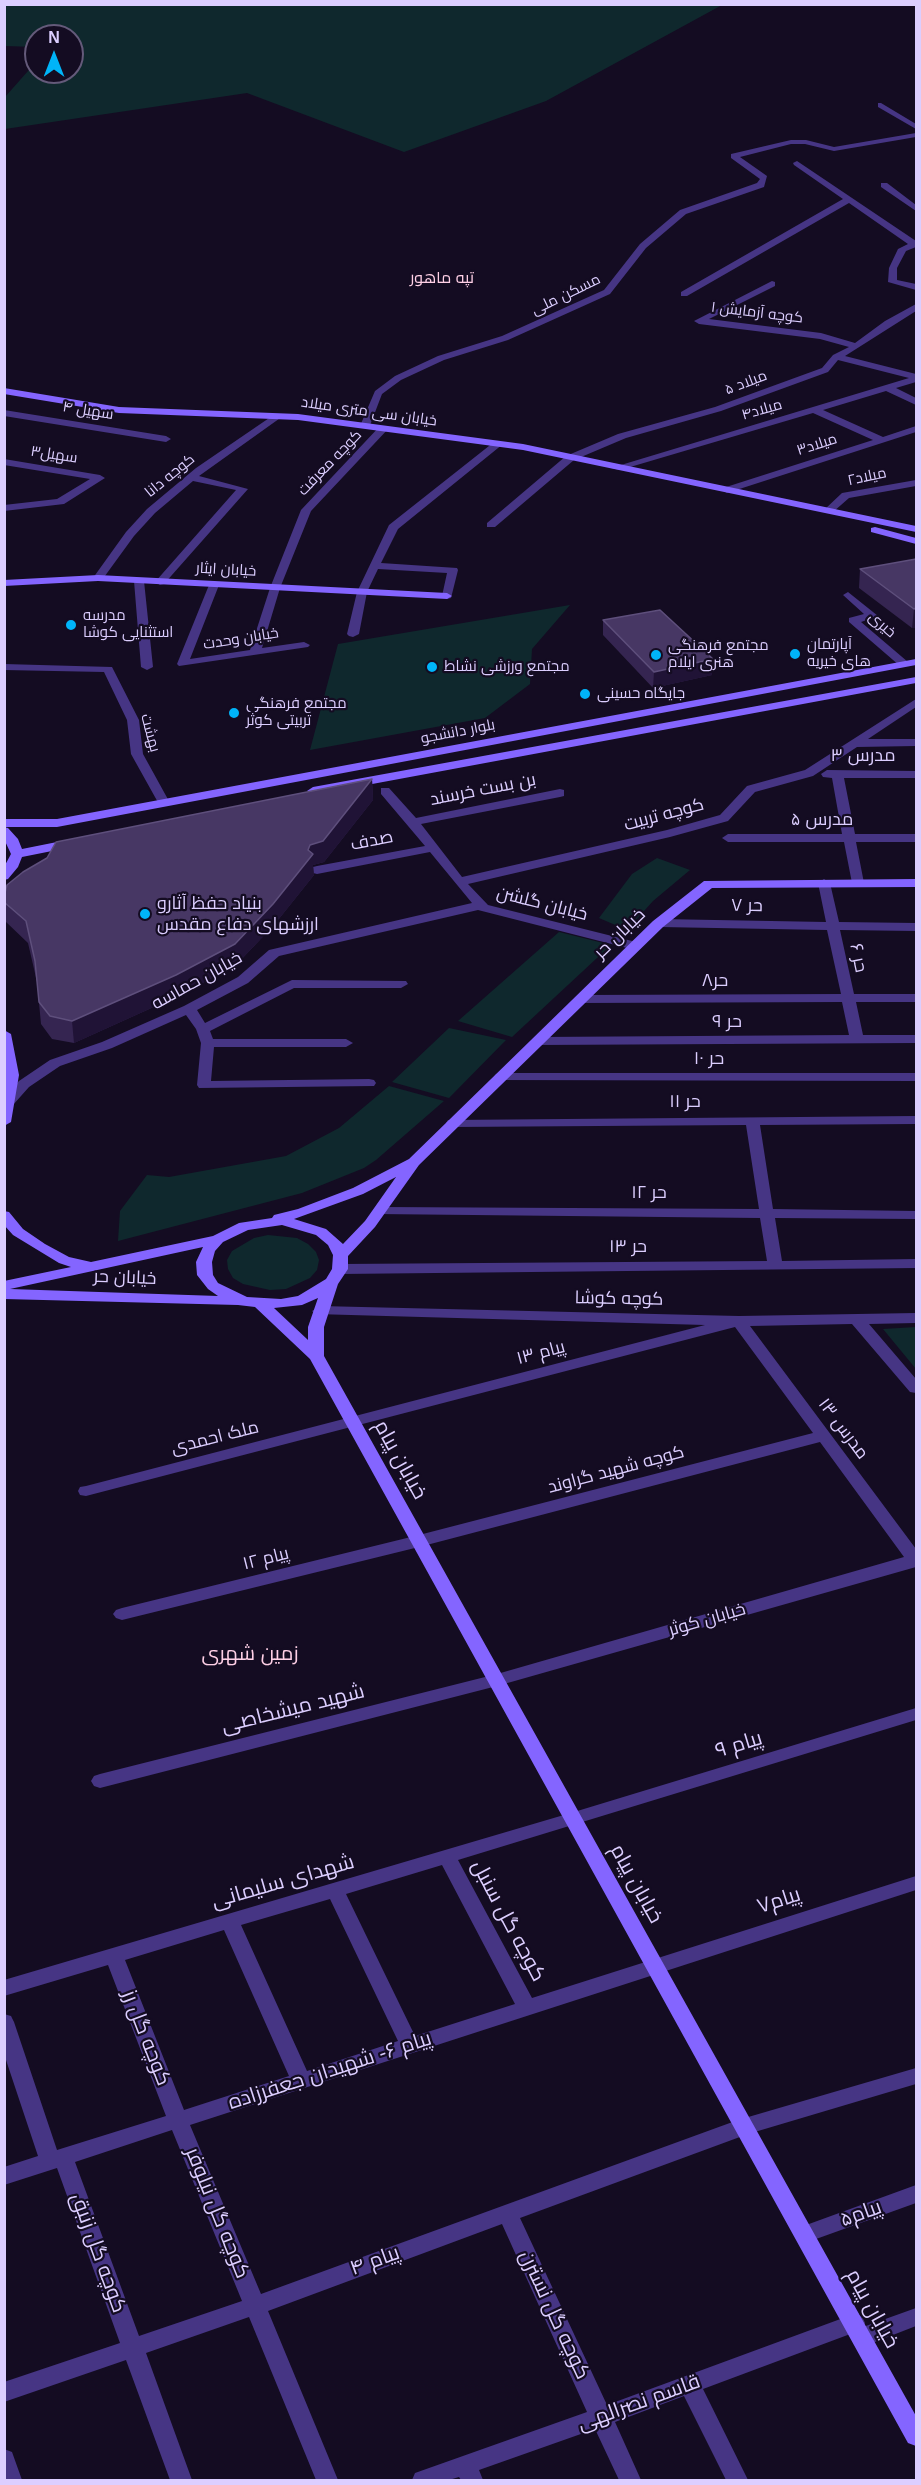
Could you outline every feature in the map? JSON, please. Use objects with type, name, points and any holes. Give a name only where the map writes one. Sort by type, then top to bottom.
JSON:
[{"type":"street","points":[[881,105],[916,127]]},
{"type":"street","name":"مسکن ملی","points":[[365,426],[378,393],[398,378],[441,358],[505,338],[607,292],[643,246],[683,212],[762,185],[764,178],[734,156],[791,142],[806,142],[834,149],[916,135]]},
{"type":"street","points":[[796,163],[915,244]]},
{"type":"street","points":[[884,185],[916,209]]},
{"type":"street","points":[[684,294],[849,199]]},
{"type":"street","points":[[915,244],[902,249],[893,268],[893,282],[916,287]]},
{"type":"street","name":"۱ کوچه آزمایش","points":[[772,284],[699,321],[821,336],[857,346]]},
{"type":"street","name":"میلاد ۵","points":[[491,525],[570,458],[622,436],[717,409],[825,370],[836,357],[857,346],[888,323],[916,307]]},
{"type":"street","points":[[836,357],[916,378]]},
{"type":"street","name":"میلاد۴","points":[[616,468],[916,378]]},
{"type":"street","points":[[886,387],[916,402]]},
{"type":"street","name":"خیابان سی متری میلاد","points":[[4,391],[119,410],[278,416],[498,444],[727,490],[824,513],[916,540]]},
{"type":"street","points":[[815,410],[882,440]]},
{"type":"street","name":"سهیل ۴","points":[[4,413],[166,439]]},
{"type":"street","name":"کوچه دانا","points":[[98,578],[130,534],[151,511],[191,477],[278,416]]},
{"type":"street","name":"کوچه معرفت","points":[[255,652],[275,588],[306,510],[384,428]]},
{"type":"street","name":"میلاد۳","points":[[727,490],[916,429]]},
{"type":"street","points":[[353,634],[362,592],[393,527],[498,444]]},
{"type":"street","name":"سهیل۳","points":[[4,462],[100,478],[60,502],[4,508]]},
{"type":"street","points":[[160,582],[243,489],[191,477]]},
{"type":"street","name":"میلاد۲","points":[[824,513],[846,495],[916,483]]},
{"type":"street","name":"خیابان سی متری میلاد","points":[[824,513],[916,529]]},
{"type":"street","name":"خیابان ایثار","points":[[4,583],[98,578],[447,596],[453,570],[375,566]]},
{"type":"street","points":[[139,581],[147,667]]},
{"type":"street","name":"خیابان وحدت","points":[[214,585],[183,664],[304,645]]},
{"type":"street","name":"خیری","points":[[848,595],[872,616],[853,620],[910,663]]},
{"type":"street","name":"بلوار دانشجو","points":[[4,823],[57,822],[910,663]]},
{"type":"street","name":"بهشت","points":[[4,667],[108,669],[133,720],[137,754],[164,803]]},
{"type":"street","name":"بلوار دانشجو","points":[[295,795],[376,778],[916,680]]},
{"type":"street","name":"کوچه تربیت","points":[[459,882],[670,833],[724,818],[751,789],[809,773],[916,702]]},
{"type":"street","points":[[896,715],[916,715]]},
{"type":"street","points":[[855,743],[916,743]]},
{"type":"street","name":"مدرس ۳","points":[[809,773],[916,774]]},
{"type":"street","points":[[837,774],[858,884]]},
{"type":"street","name":"خیابان گلشن","points":[[385,791],[413,822],[459,882],[484,908],[635,946]]},
{"type":"street","name":"بن بست خرسند","points":[[413,822],[560,793]]},
{"type":"street","points":[[4,831],[14,842],[16,854],[14,864],[4,876]]},
{"type":"street","name":"مدرس ۵","points":[[728,838],[916,838]]},
{"type":"street","points":[[16,854],[86,840]]},
{"type":"street","name":"صدف","points":[[317,870],[433,848]]},
{"type":"street","name":"خیابان حر","points":[[338,1269],[414,1162],[635,946],[708,884],[916,883]]},
{"type":"street","name":"حر ۶","points":[[824,884],[857,1040]]},
{"type":"street","name":"خیابان حماسه","points":[[8,1102],[24,1084],[55,1063],[107,1045],[189,1009],[243,980],[274,953],[478,906],[484,908]]},
{"type":"street","name":"حر ۷","points":[[660,923],[916,927]]},
{"type":"street","points":[[206,1036],[292,984],[400,984]]},
{"type":"street","name":"حر۸","points":[[581,999],[916,998]]},
{"type":"street","points":[[189,1009],[206,1036],[204,1085],[369,1083]]},
{"type":"street","points":[[4,1034],[12,1075],[4,1122]]},
{"type":"street","points":[[206,1036],[346,1043]]},
{"type":"street","name":"حر ۹","points":[[538,1041],[916,1039]]},
{"type":"street","name":"حر ۱۰","points":[[501,1077],[916,1077]]},
{"type":"street","name":"حر ۱۱","points":[[453,1123],[916,1120]]},
{"type":"street","points":[[752,1121],[775,1266]]},
{"type":"street","name":"خیابان حر","points":[[260,1222],[303,1212],[358,1191],[414,1162]]},
{"type":"street","name":"حر ۱۲","points":[[381,1210],[916,1215]]},
{"type":"street","points":[[4,1215],[18,1232],[40,1247],[64,1260],[94,1267]]},
{"type":"street","points":[[282,1221],[303,1225],[321,1232],[334,1242],[338,1269],[319,1292],[302,1300],[281,1304],[252,1303],[227,1295],[213,1286],[205,1275],[204,1262],[208,1250],[218,1239],[230,1232],[260,1222],[282,1221]]},
{"type":"street","name":"خیابان حر","points":[[4,1286],[218,1239]]},
{"type":"street","name":"۱۳ حر","points":[[338,1269],[916,1264]]},
{"type":"street","name":"خیابان پیام","points":[[316,1356],[316,1328],[320,1311],[338,1269]]},
{"type":"street","name":"خیابان حر","points":[[4,1294],[252,1303]]},
{"type":"street","name":"خیابان پیام","points":[[252,1303],[316,1356],[916,2436]]},
{"type":"street","name":"کوچه کوشا","points":[[320,1311],[739,1322],[916,1318]]},
{"type":"street","points":[[857,1320],[916,1388]]},
{"type":"street","name":"پیام ۱۳","points":[[353,1423],[739,1322]]},
{"type":"street","name":"مدرس ۱۳","points":[[739,1322],[916,1561]]},
{"type":"street","name":"ملک احمدی","points":[[86,1491],[353,1423]]},
{"type":"street","name":"کوچه شهید گراوند","points":[[419,1541],[823,1436]]},
{"type":"street","name":"پیام ۱۲","points":[[122,1614],[419,1541]]},
{"type":"street","name":"خیابان کوثر","points":[[497,1680],[916,1561]]},
{"type":"street","name":"شهید میشخاصی","points":[[100,1781],[497,1680]]},
{"type":"street","name":"پیام ۹","points":[[574,1820],[916,1714]]},
{"type":"street","name":"شهدای سلیمانی","points":[[4,1988],[574,1820]]},
{"type":"street","name":"کوچه گل سنبل","points":[[447,1857],[527,2007]]},
{"type":"street","name":"پیام۷","points":[[655,1965],[916,1882]]},
{"type":"street","points":[[335,1890],[410,2045]]},
{"type":"street","points":[[229,1922],[301,2080]]},
{"type":"street","name":"کوچه گل رز","points":[[114,1956],[178,2120]]},
{"type":"street","name":"پیام ۶- شهیدان جعفرزاده","points":[[4,2176],[655,1965]]},
{"type":"street","name":"کوچه گل زنبق","points":[[4,2022],[133,2349],[181,2481]]},
{"type":"street","name":"پیام ۴","points":[[4,2392],[255,2306],[745,2126],[916,2076]]},
{"type":"street","name":"کوچه گل نیلوفر","points":[[178,2120],[327,2481]]},
{"type":"street","name":"پیام۵","points":[[805,2234],[916,2194]]},
{"type":"street","name":"کوچه گل نسترن","points":[[507,2213],[630,2481]]},
{"type":"street","name":"قاسم نصرالهی","points":[[423,2481],[468,2472],[689,2384],[858,2330],[916,2318]]},
{"type":"street","points":[[689,2384],[737,2481]]},
{"type":"street","points":[[4,2459],[11,2481]]},
{"type":"green space","points":[[5,4],[722,4],[546,101],[404,152],[247,93],[5,129],[5,97],[24,76],[24,84],[84,84],[84,24],[24,24],[24,47],[5,46]]},
{"type":"green space","name":"مجتمع ورزشی نشاط","points":[[570,605],[532,649],[530,684],[485,718],[310,750],[338,644]]},
{"type":"green space","points":[[657,858],[690,870],[653,901],[627,930],[599,918],[632,874]]},
{"type":"green space","points":[[559,932],[611,945],[512,1037],[458,1021]]},
{"type":"green space","points":[[449,1028],[506,1040],[449,1098],[392,1082]]},
{"type":"green space","points":[[389,1086],[444,1101],[364,1168],[302,1193],[118,1241],[120,1211],[147,1175],[169,1177],[286,1156],[339,1128]]},
{"type":"green space","points":[[268,1235],[297,1238],[308,1244],[316,1252],[319,1260],[317,1270],[310,1278],[286,1289],[270,1290],[243,1284],[233,1278],[228,1269],[227,1260],[232,1251],[254,1238]]},
{"type":"green space","points":[[916,1327],[916,1369],[883,1329]]},
{"type":"building","points":[[916,559],[916,608],[914,609],[860,569]]},
{"type":"building","points":[[660,610],[713,659],[654,672],[603,620]]},
{"type":"building","name":"بنیاد حفظ آثارو ارزشهای دفاع مقدس","points":[[372,779],[323,841],[310,845],[308,850],[313,854],[273,904],[235,944],[176,975],[72,1021],[50,1016],[39,1002],[35,961],[26,921],[4,902],[4,897],[7,885],[23,872],[47,858],[56,842]]},
{"type":"place","name":"مدرسه استثنایی کوشا","points":[[71,625]]},
{"type":"place","name":"آپارتمان های خیریه","points":[[795,654]]},
{"type":"place","name":"مجتمع فرهنگی هنری ایلام","points":[[656,655]]},
{"type":"place","name":"مجتمع ورزشی نشاط","points":[[432,667]]},
{"type":"place","name":"جایگاه حسینی","points":[[585,694]]},
{"type":"place","name":"مجتمع فرهنگی تربیتی کوثر","points":[[234,713]]},
{"type":"place","name":"بنیاد حفظ آثارو ارزشهای دفاع مقدس","points":[[145,914]]},
{"type":"district","name":"تپه ماهور","points":[[442,279]]},
{"type":"district","name":"زمین شهری","points":[[250,1654]]}]
